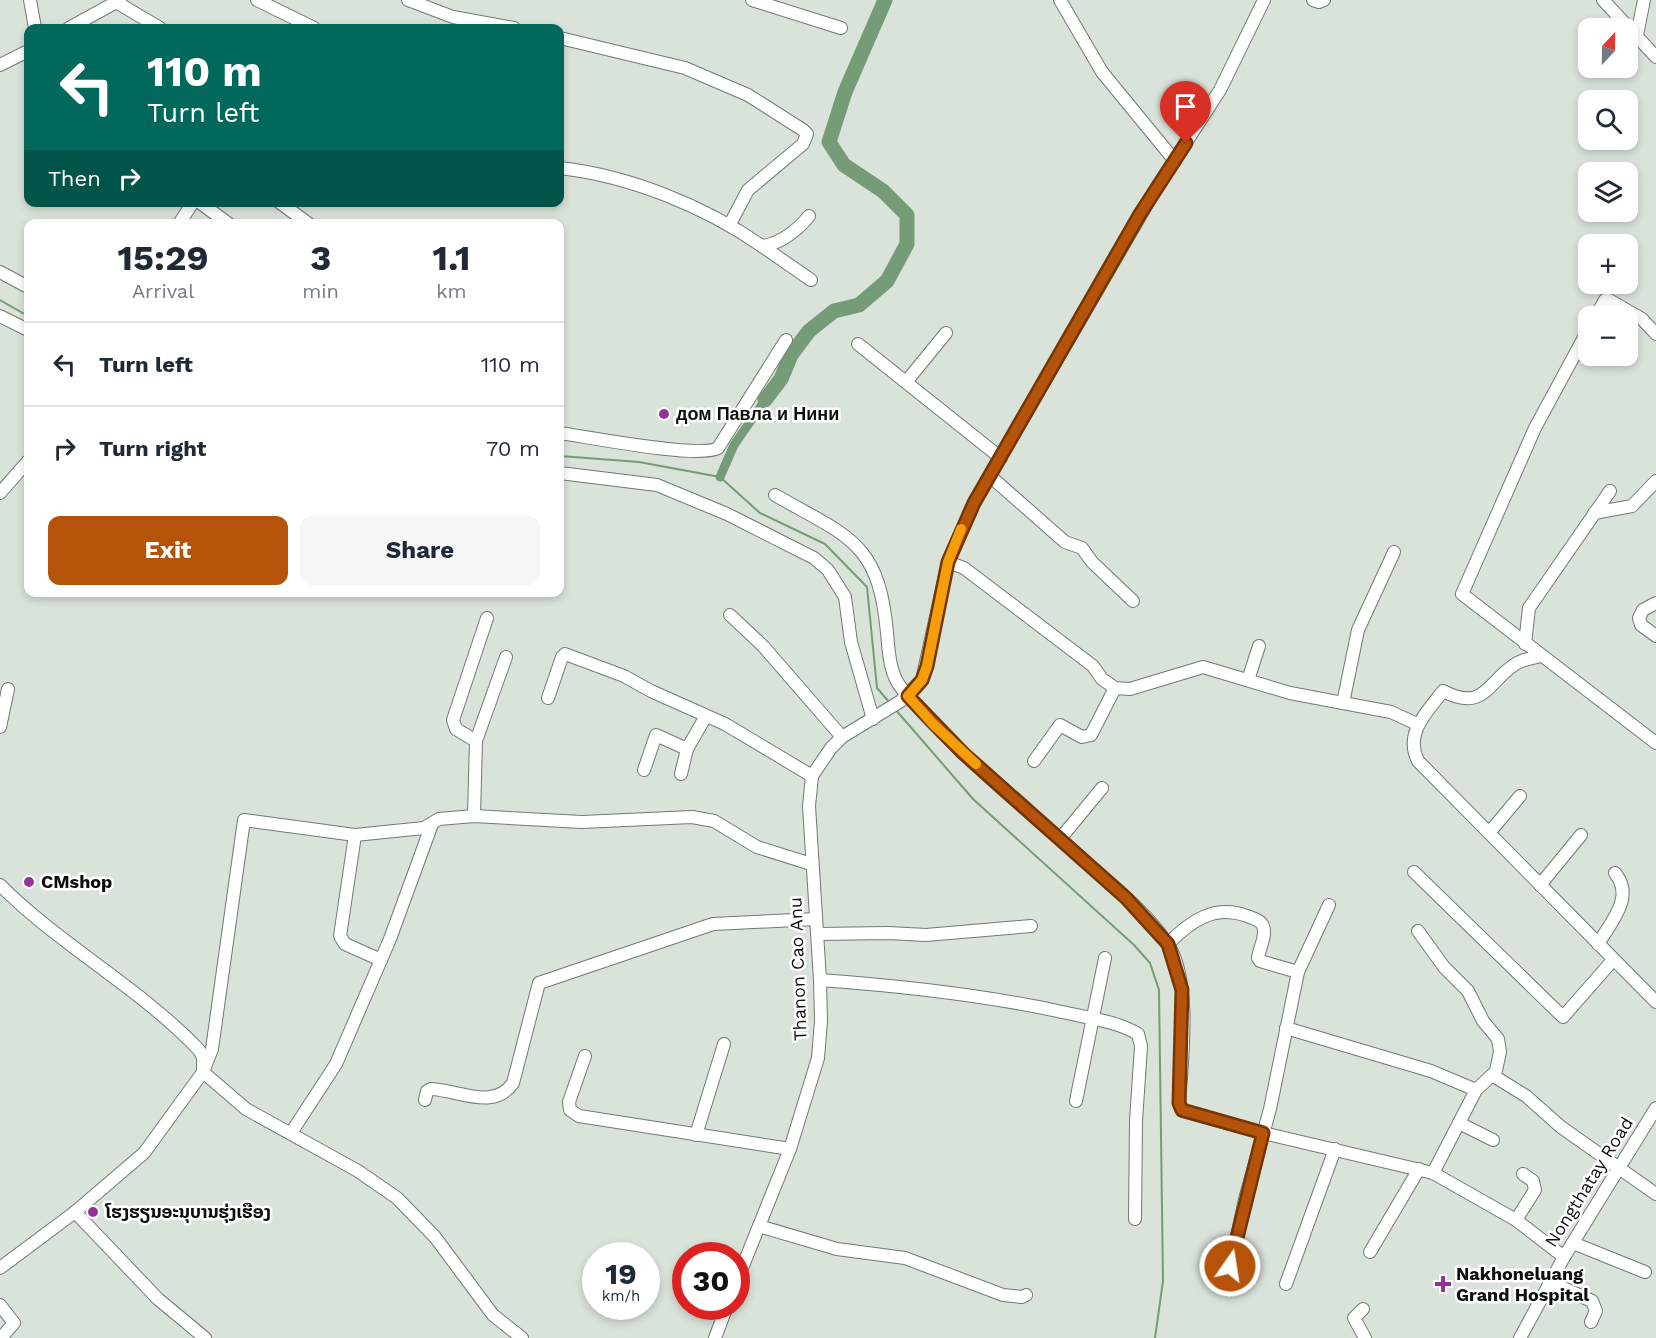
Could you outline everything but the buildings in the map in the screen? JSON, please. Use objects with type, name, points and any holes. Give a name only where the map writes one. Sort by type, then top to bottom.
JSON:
[{"type":"street","points":[[30,0],[34,24]]},
{"type":"street","points":[[257,0],[306,24]]},
{"type":"street","points":[[408,0],[453,17],[492,24]]},
{"type":"street","points":[[752,0],[841,28]]},
{"type":"street","points":[[1060,0],[1102,72],[1175,161]]},
{"type":"street","points":[[904,699],[922,680],[927,666],[948,562],[974,503],[1140,214],[1220,90],[1264,0]]},
{"type":"street","points":[[1313,0],[1319,2],[1324,0]]},
{"type":"street","points":[[1603,0],[1620,18]]},
{"type":"street","points":[[1638,30],[1644,0]]},
{"type":"street","points":[[76,24],[118,1],[154,24]]},
{"type":"street","points":[[1638,36],[1656,57]]},
{"type":"street","points":[[564,39],[685,68],[748,95],[804,130],[807,134],[803,144],[748,190],[730,224]]},
{"type":"street","points":[[0,65],[24,53]]},
{"type":"street","points":[[564,169],[628,183],[730,224],[811,280]]},
{"type":"street","points":[[206,207],[222,219]]},
{"type":"street","points":[[286,207],[302,219]]},
{"type":"street","points":[[762,246],[771,245],[800,228],[809,216]]},
{"type":"street","points":[[0,272],[24,285]]},
{"type":"street","points":[[1602,306],[1605,300],[1619,306]]},
{"type":"street","points":[[0,316],[24,328]]},
{"type":"street","points":[[1638,317],[1656,334]]},
{"type":"street","points":[[906,382],[946,333]]},
{"type":"street","points":[[564,434],[688,451],[712,451],[718,447],[786,340]]},
{"type":"street","points":[[858,344],[1001,458]]},
{"type":"street","points":[[1578,348],[1535,428],[1462,591],[1464,597],[1656,743]]},
{"type":"street","points":[[0,493],[24,466]]},
{"type":"street","points":[[564,473],[657,485],[727,514],[814,558],[828,570],[845,597],[851,642],[873,719]]},
{"type":"street","points":[[990,477],[1065,542],[1082,548],[1092,562],[1133,602]]},
{"type":"street","points":[[1594,513],[1632,506],[1656,482]]},
{"type":"street","points":[[1526,644],[1529,608],[1610,490]]},
{"type":"street","points":[[775,495],[839,532],[863,552],[880,582],[895,679],[904,699],[1126,898],[1168,944],[1182,990],[1179,1103],[1182,1110],[1263,1133],[1433,1173],[1516,1220],[1564,1257]]},
{"type":"street","points":[[1343,703],[1358,630],[1394,552]]},
{"type":"street","points":[[948,562],[964,568],[1093,666],[1102,680],[1115,688],[1142,687],[1199,667],[1290,693],[1391,712],[1418,724]]},
{"type":"street","points":[[1656,603],[1643,610],[1639,618],[1641,625],[1656,636]]},
{"type":"street","points":[[730,615],[763,646],[842,737]]},
{"type":"street","points":[[476,741],[456,729],[453,720],[487,618]]},
{"type":"street","points":[[1248,680],[1259,646]]},
{"type":"street","points":[[548,698],[561,657],[565,654],[624,676],[725,724],[812,776]]},
{"type":"street","points":[[1541,656],[1513,666],[1491,688],[1476,698],[1464,699],[1443,691],[1418,724],[1413,747],[1418,761],[1656,1002]]},
{"type":"street","points":[[474,816],[476,741],[506,657]]},
{"type":"street","points":[[0,726],[8,688]]},
{"type":"street","points":[[1034,760],[1060,726],[1082,737],[1091,735],[1115,688]]},
{"type":"street","name":"Thanon Cao Anu","points":[[750,1248],[790,1149],[818,1058],[821,1021],[820,980],[808,798],[812,776],[820,761],[842,737],[904,699]]},
{"type":"street","points":[[681,774],[687,748],[706,716]]},
{"type":"street","points":[[644,770],[656,735],[687,748]]},
{"type":"street","points":[[1060,839],[1102,788]]},
{"type":"street","points":[[1489,833],[1520,796]]},
{"type":"street","points":[[0,1268],[75,1212],[144,1154],[203,1072],[212,1049],[242,822],[247,819],[355,835],[389,834],[432,824],[440,819],[474,816],[582,822],[704,819],[726,826],[757,847],[811,864]]},
{"type":"street","points":[[291,1133],[336,1064],[381,960],[432,824]]},
{"type":"street","points":[[355,835],[340,936],[345,944],[381,960]]},
{"type":"street","points":[[1540,885],[1581,835]]},
{"type":"street","points":[[1414,872],[1563,1017],[1613,960]]},
{"type":"street","points":[[1598,944],[1624,895],[1623,885],[1615,873]]},
{"type":"street","points":[[0,885],[48,928],[161,1013],[199,1050],[203,1057],[203,1072],[246,1109],[358,1171],[397,1198],[435,1237],[493,1315],[522,1338]]},
{"type":"street","points":[[1226,1288],[1298,972],[1329,905]]},
{"type":"street","points":[[1168,944],[1190,923],[1202,916],[1231,912],[1259,921],[1263,926],[1264,935],[1258,958],[1260,961],[1298,972]]},
{"type":"street","points":[[425,1100],[431,1089],[489,1098],[509,1089],[513,1083],[539,983],[713,924],[816,919]]},
{"type":"street","points":[[818,934],[926,935],[1031,926]]},
{"type":"street","points":[[1418,931],[1444,967],[1468,991],[1483,1021],[1498,1040],[1500,1052],[1495,1075]]},
{"type":"street","points":[[1076,1101],[1105,958]]},
{"type":"street","points":[[820,980],[912,986],[1036,1006],[1133,1031],[1141,1039],[1135,1219]]},
{"type":"street","points":[[1286,1028],[1431,1071],[1476,1090]]},
{"type":"street","points":[[696,1135],[724,1044]]},
{"type":"street","points":[[585,1056],[569,1101],[573,1113],[790,1149]]},
{"type":"street","points":[[1433,1173],[1476,1090],[1489,1076],[1495,1075],[1526,1096],[1561,1127],[1656,1194]]},
{"type":"street","name":"Nongthatay Road","points":[[1520,1338],[1564,1257],[1656,1108]]},
{"type":"street","points":[[1459,1123],[1493,1140]]},
{"type":"street","points":[[1286,1284],[1335,1149]]},
{"type":"street","points":[[1370,1252],[1419,1169]]},
{"type":"street","points":[[1516,1220],[1535,1190],[1533,1181],[1523,1174]]},
{"type":"street","points":[[75,1212],[158,1299],[206,1338]]},
{"type":"street","points":[[759,1226],[837,1249],[905,1258],[1003,1295],[1022,1297],[1026,1295]]},
{"type":"street","points":[[1573,1243],[1645,1272]]},
{"type":"street","points":[[1550,1282],[1592,1301],[1596,1311],[1591,1322]]},
{"type":"street","points":[[0,1305],[14,1323],[1,1338]]},
{"type":"street","points":[[1363,1309],[1354,1318],[1365,1338]]},
{"type":"street","points":[[715,1338],[722,1320]]},
{"type":"waterway","points":[[765,400],[781,379],[791,355],[809,331],[834,311],[859,305],[887,281],[907,244],[907,215],[883,191],[844,165],[829,142],[845,92],[885,0]]},
{"type":"waterway","points":[[0,300],[24,314]]},
{"type":"waterway","points":[[720,477],[734,445],[765,400]]},
{"type":"waterway","points":[[564,456],[639,462],[720,477],[760,513],[825,544],[867,587],[877,688],[889,702]]},
{"type":"waterway","points":[[895,709],[973,799],[1134,945],[1150,963],[1159,990],[1163,1281],[1155,1338]]},
{"type":"slow traffic","points":[[961,529],[948,562],[941,590],[927,666],[922,680],[908,696],[933,724],[976,764]]},
{"type":"place","name":"дом Павла и Нини","points":[[664,414]]},
{"type":"place","name":"CMshop","points":[[29,882]]},
{"type":"place","name":"ໂຮງຮຽນອະນຸບານຮຸ່ງເຮືອງ","points":[[93,1212]]},
{"type":"place","name":"Nakhoneluang Grand Hospital","points":[[1443,1284]]},
{"type":"route","points":[[1186,143],[1140,214],[974,503],[948,562],[927,666],[922,680],[908,696],[963,753],[1126,898],[1168,944],[1182,990],[1179,1103],[1182,1110],[1263,1133],[1245,1198],[1230,1266]]}]
